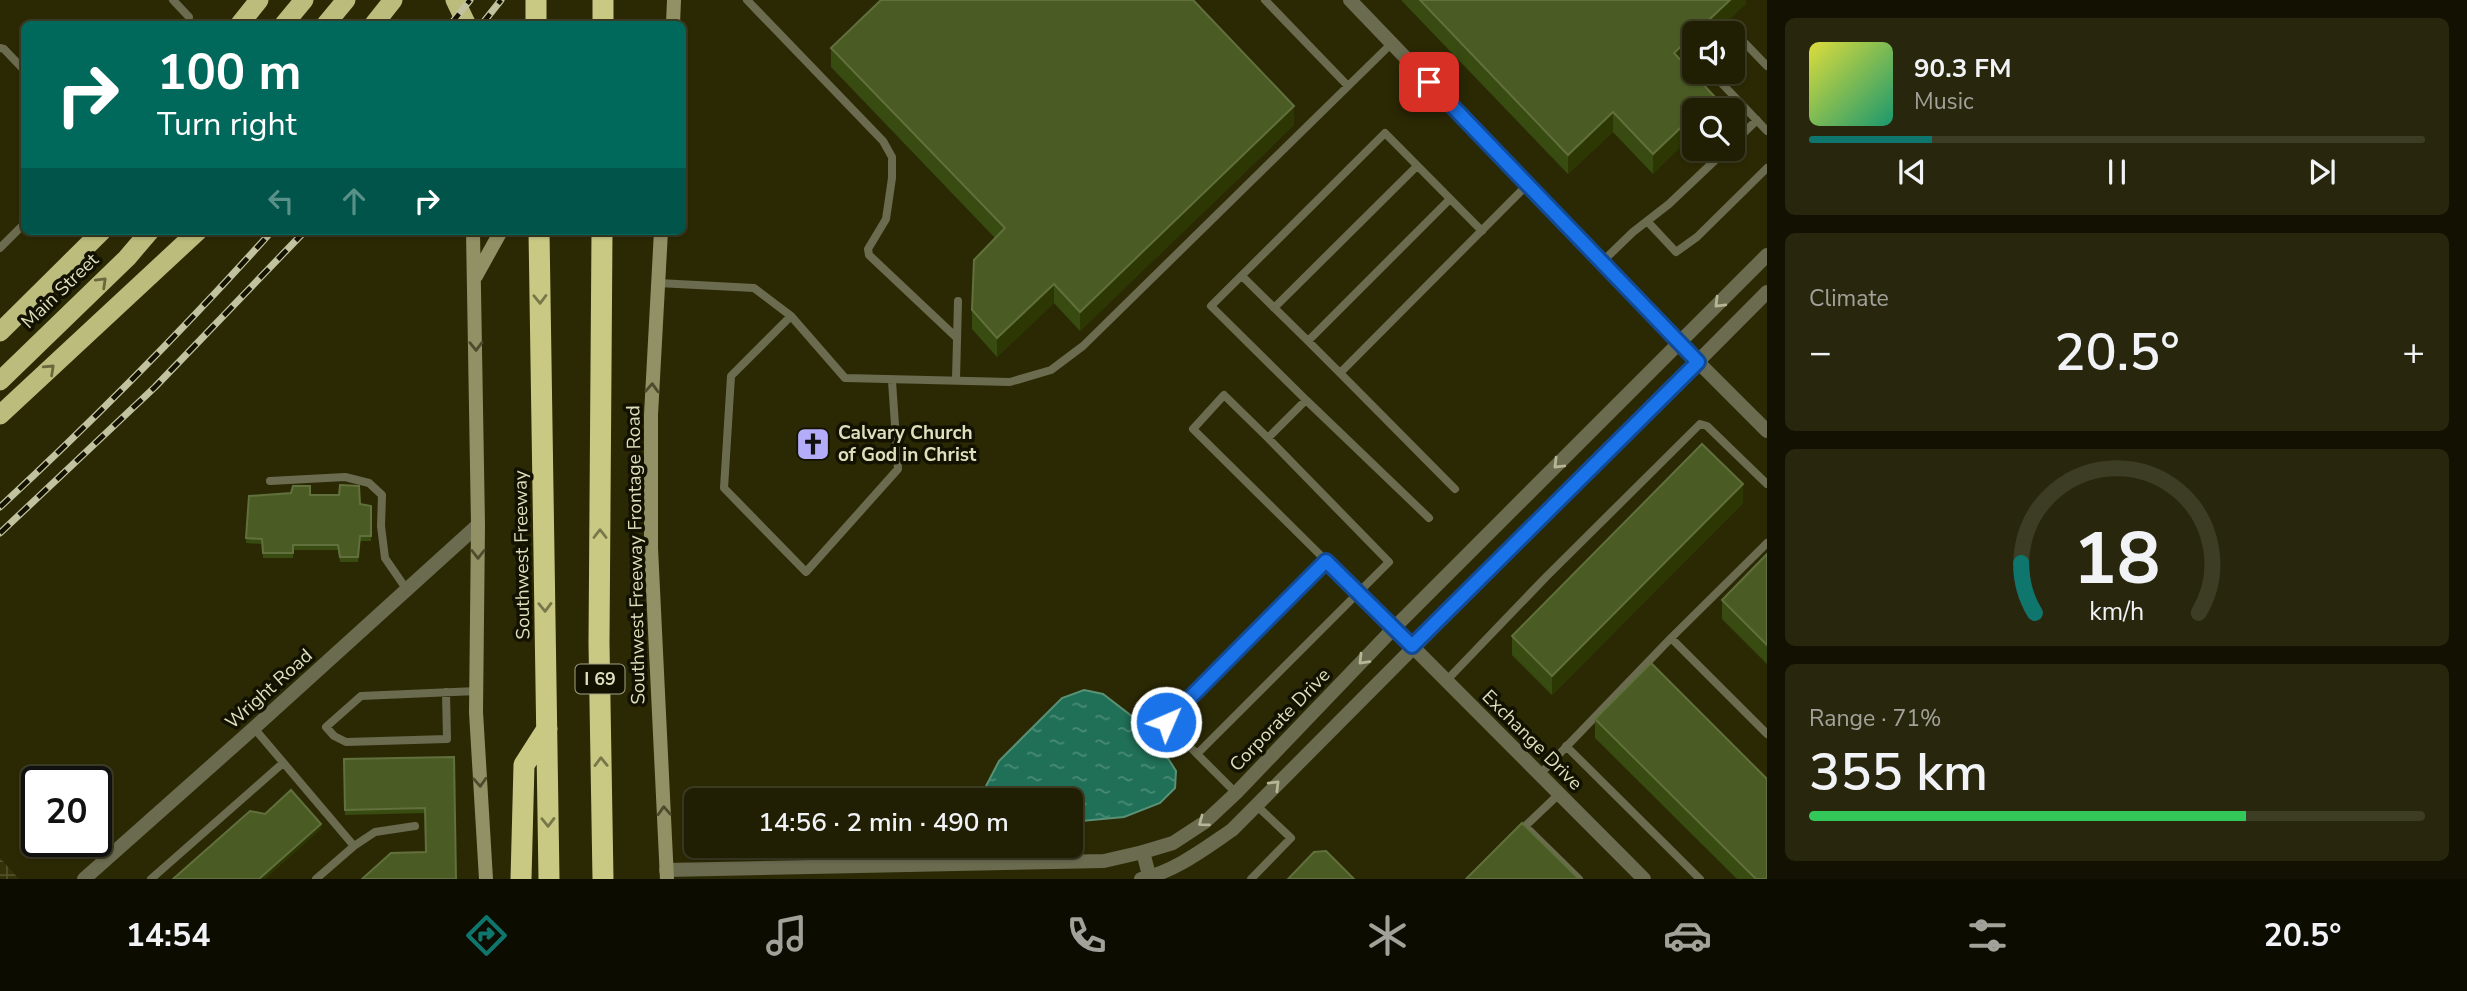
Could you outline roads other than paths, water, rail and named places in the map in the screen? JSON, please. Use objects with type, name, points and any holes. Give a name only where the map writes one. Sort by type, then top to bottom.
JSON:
[{"type":"highway","points":[[242,21],[259,0]]},
{"type":"highway","points":[[286,21],[304,0]]},
{"type":"highway","points":[[328,21],[346,0]]},
{"type":"highway","points":[[376,21],[393,0]]},
{"type":"highway","points":[[455,0],[465,21]]},
{"type":"highway","points":[[536,0],[536,21]]},
{"type":"highway","points":[[603,0],[603,21]]},
{"type":"highway","points":[[26,308],[81,235]]},
{"type":"highway","name":"Main Street","points":[[0,332],[98,235]]},
{"type":"highway","name":"Main Street","points":[[0,381],[127,258],[147,235]]},
{"type":"highway","points":[[0,415],[194,235]]},
{"type":"highway","name":"Southwest Freeway","points":[[539,235],[549,879]]},
{"type":"highway","name":"I 69","points":[[601,235],[599,643],[603,879]]},
{"type":"highway","points":[[521,879],[524,765],[547,729]]},
{"type":"main road","points":[[466,21],[468,0]]},
{"type":"main road","points":[[673,21],[674,0]]},
{"type":"main road","points":[[473,235],[478,525],[477,691],[486,879]]},
{"type":"main road","points":[[475,278],[499,235]]},
{"type":"main road","name":"Southwest Freeway Frontage Road","points":[[662,235],[651,415],[651,548],[667,874]]},
{"type":"street","points":[[1350,0],[1767,431]]},
{"type":"street","name":"Corporate Drive","points":[[667,874],[1104,861],[1172,843],[1205,822],[1236,793],[1394,628],[1767,255]]},
{"type":"street","points":[[1143,852],[1147,878],[1193,857],[1231,830],[1767,292]]},
{"type":"street","name":"Wright Road","points":[[83,879],[478,525]]},
{"type":"street","name":"Exchange Drive","points":[[1394,628],[1644,879]]},
{"type":"lane","points":[[173,0],[189,17],[188,21]]},
{"type":"lane","points":[[747,0],[883,141],[892,157],[892,178],[886,219],[867,248],[869,255],[957,338]]},
{"type":"lane","points":[[1265,0],[1348,86]]},
{"type":"lane","points":[[658,283],[754,288],[790,316],[845,379],[1010,382],[1051,370],[1083,346],[1392,43]]},
{"type":"lane","points":[[1745,43],[1767,66]]},
{"type":"lane","points":[[0,48],[21,67]]},
{"type":"lane","points":[[1722,84],[1767,131]]},
{"type":"lane","points":[[1745,132],[1757,120]]},
{"type":"lane","points":[[1429,518],[1212,306],[1385,134],[1482,231]]},
{"type":"lane","points":[[1603,261],[1714,161]]},
{"type":"lane","points":[[1274,308],[1418,166]]},
{"type":"lane","points":[[1647,221],[1676,252],[1697,237],[1767,168]]},
{"type":"lane","points":[[1340,373],[1528,184]]},
{"type":"lane","points":[[1308,341],[1450,199]]},
{"type":"lane","points":[[0,248],[21,227]]},
{"type":"lane","points":[[1241,276],[1455,489]]},
{"type":"lane","points":[[956,379],[958,301]]},
{"type":"lane","points":[[790,316],[731,376],[724,488],[806,572],[898,469],[892,381]]},
{"type":"lane","points":[[1197,754],[1358,593],[1389,562],[1224,395],[1193,429],[1358,593],[1394,628]]},
{"type":"lane","points":[[1268,438],[1306,400]]},
{"type":"lane","points":[[1446,681],[1700,424],[1707,426],[1767,484]]},
{"type":"lane","points":[[270,481],[345,477],[369,483],[382,495],[381,526],[385,558],[407,590]]},
{"type":"lane","points":[[1540,774],[1767,542]]},
{"type":"lane","points":[[1236,793],[1166,722],[1326,561]]},
{"type":"lane","points":[[1671,638],[1767,734]]},
{"type":"lane","points":[[446,692],[447,740],[346,743],[326,727],[361,696],[446,692],[477,691]]},
{"type":"lane","points":[[254,728],[354,846]]},
{"type":"lane","points":[[1566,747],[1700,879]]},
{"type":"lane","points":[[151,879],[283,763]]},
{"type":"lane","points":[[1507,844],[1559,794]]},
{"type":"lane","points":[[1251,879],[1290,838],[1256,805]]},
{"type":"lane","points":[[316,879],[375,831],[415,826]]},
{"type":"lane","points":[[1525,826],[1579,879]]},
{"type":"water","points":[[1084,690],[1103,694],[1142,724],[1176,771],[1175,788],[1160,803],[1124,817],[1083,821],[1083,788],[985,788],[999,761],[1062,698]]},
{"type":"railway","points":[[453,21],[470,0]]},
{"type":"railway","points":[[484,21],[501,0]]},
{"type":"railway","points":[[0,507],[139,372],[268,235]]},
{"type":"railway","points":[[0,533],[155,387],[301,235]]},
{"type":"place","name":"Calvary Church of God in Christ","points":[[813,444]]}]
